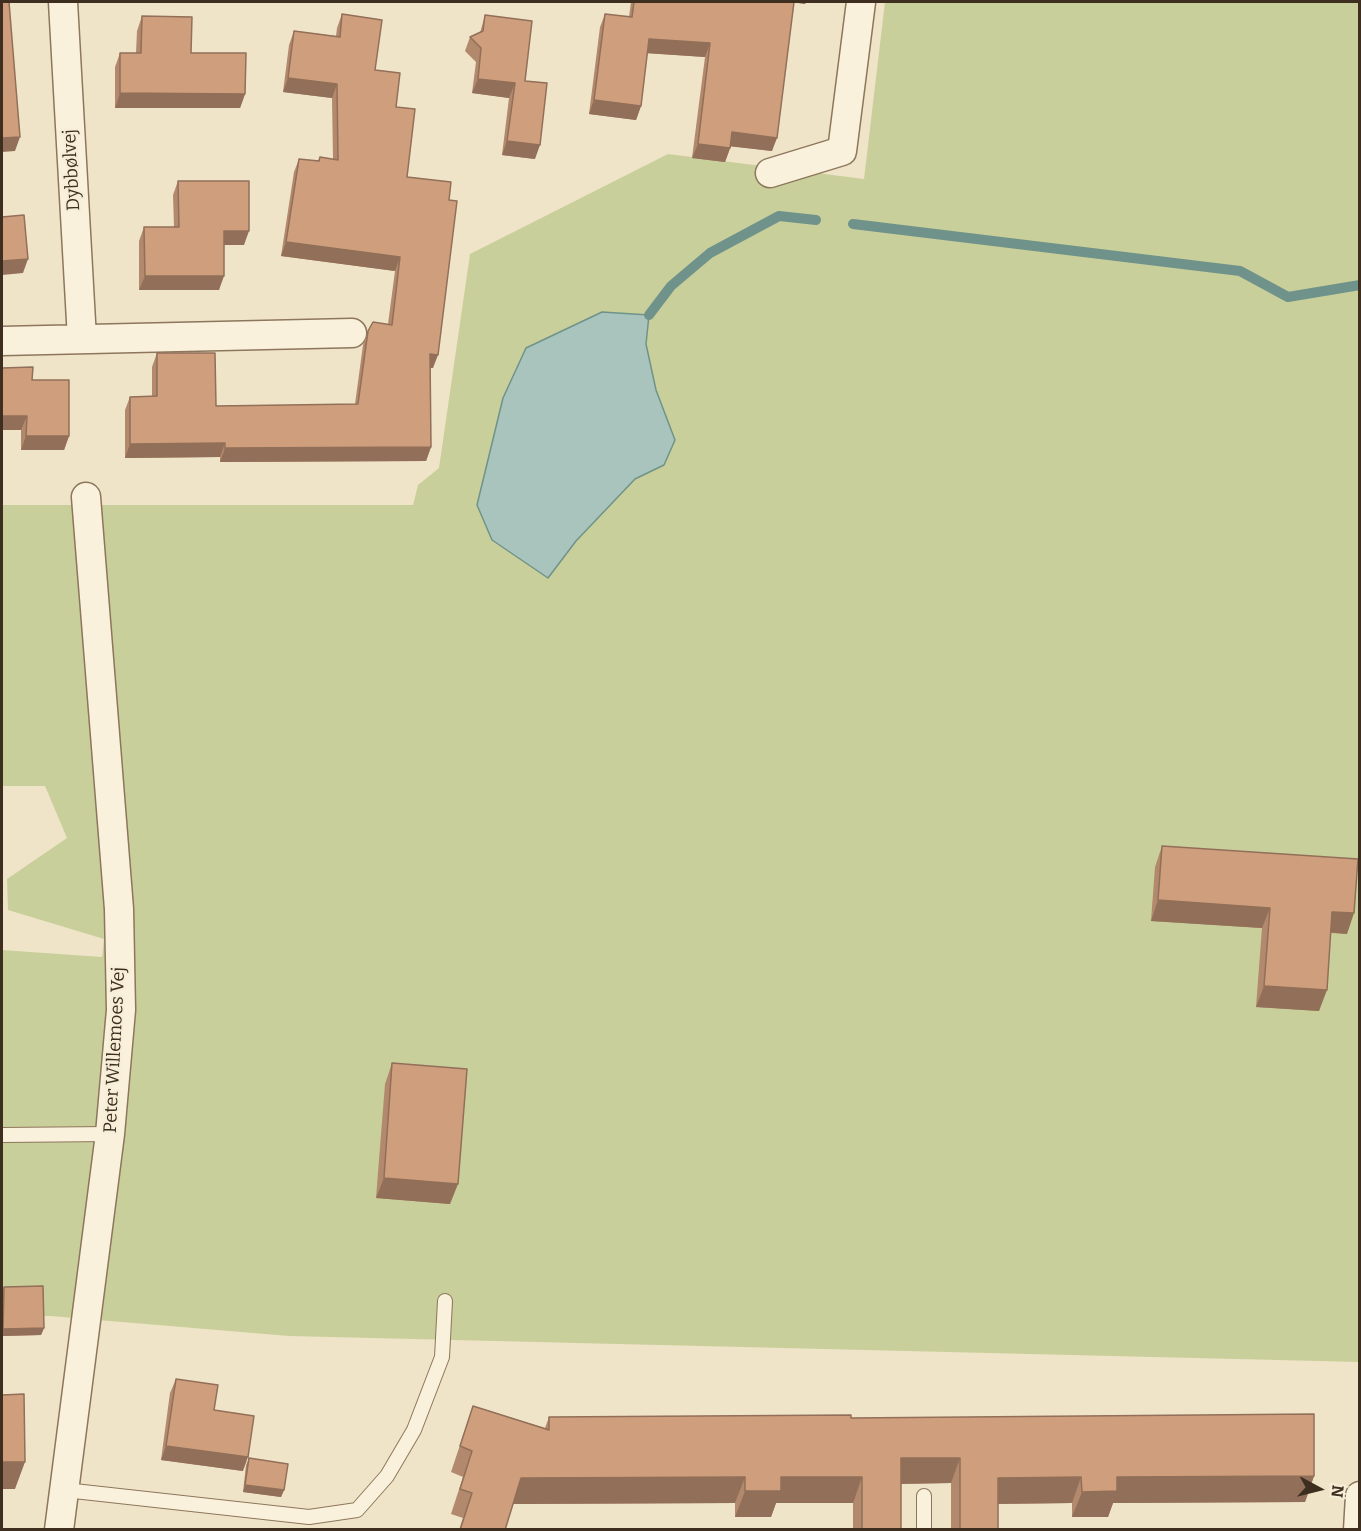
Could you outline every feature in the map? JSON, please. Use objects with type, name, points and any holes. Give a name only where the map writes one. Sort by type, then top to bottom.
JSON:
[{"type":"street","name":"Dybbølvej","points":[[63,2],[82,339]]},
{"type":"street","points":[[770,173],[842,151],[861,2]]},
{"type":"street","points":[[2,341],[352,333]]},
{"type":"street","name":"Peter Willemoes Vej","points":[[59,1530],[110,1134],[121,1010],[119,909],[86,497]]},
{"type":"street","points":[[1358,1530],[1359,1496]]},
{"type":"lane","points":[[2,1135],[110,1134]]},
{"type":"lane","points":[[65,1490],[309,1517],[357,1510],[387,1476],[414,1430],[442,1357],[445,1301]]},
{"type":"lane","points":[[924,1496],[924,1530]]},
{"type":"green space","points":[[885,2],[1359,2],[1359,1362],[289,1336],[50,1316],[2,1316],[2,950],[102,957],[104,939],[8,910],[7,879],[67,838],[45,786],[2,786],[2,505],[413,505],[418,485],[439,468],[470,254],[668,154],[864,179]]},
{"type":"water","points":[[602,312],[649,315],[646,344],[656,390],[675,440],[664,465],[635,479],[576,541],[548,578],[492,540],[477,505],[503,398],[526,348]]},
{"type":"building","points":[[2,2],[9,2],[20,137],[2,138]]},
{"type":"building","points":[[634,2],[794,2],[777,138],[732,132],[730,148],[698,144],[710,43],[649,39],[641,106],[594,100],[605,14],[632,17]]},
{"type":"building","points":[[342,14],[382,20],[375,70],[400,73],[396,107],[415,109],[407,177],[451,182],[449,200],[457,201],[438,355],[430,354],[431,447],[225,448],[225,443],[130,444],[130,397],[157,396],[157,353],[215,353],[216,406],[358,404],[368,331],[373,322],[392,325],[400,257],[286,242],[299,159],[319,161],[320,157],[338,160],[337,84],[288,78],[294,31],[340,37]]},
{"type":"building","points":[[485,15],[532,21],[525,81],[547,83],[540,145],[507,141],[515,83],[478,79],[481,48],[470,37],[483,31]]},
{"type":"building","points":[[142,16],[192,17],[191,53],[246,53],[245,94],[120,93],[120,53],[141,53]]},
{"type":"building","points":[[178,181],[249,181],[249,231],[224,231],[224,276],[145,276],[144,227],[179,227]]},
{"type":"building","points":[[24,215],[28,259],[2,261],[2,217]]},
{"type":"building","points":[[33,367],[32,380],[69,380],[69,436],[26,436],[27,416],[2,416],[2,368]]},
{"type":"building","points":[[1162,846],[1358,859],[1354,913],[1332,912],[1327,990],[1264,986],[1270,908],[1158,900]]},
{"type":"building","points":[[392,1063],[467,1069],[458,1184],[384,1178]]},
{"type":"building","points":[[43,1286],[44,1328],[3,1329],[4,1287]]},
{"type":"building","points":[[176,1379],[218,1385],[214,1410],[254,1416],[248,1457],[166,1446]]},
{"type":"building","points":[[24,1394],[25,1462],[2,1462],[2,1395]]},
{"type":"building","points":[[473,1406],[549,1430],[549,1417],[851,1415],[851,1418],[1314,1414],[1314,1476],[1117,1477],[1117,1491],[1082,1492],[1081,1477],[998,1478],[998,1530],[960,1530],[960,1458],[901,1458],[901,1530],[862,1530],[862,1477],[781,1477],[781,1491],[745,1491],[745,1477],[521,1478],[505,1530],[460,1530],[472,1493],[460,1489],[472,1451],[460,1446]]},
{"type":"building","points":[[249,1458],[288,1464],[284,1490],[245,1485]]},
{"type":"waterway","points":[[649,315],[671,286],[710,253],[779,216],[816,220]]},
{"type":"waterway","points":[[853,224],[1240,271],[1288,297],[1360,285]]}]
